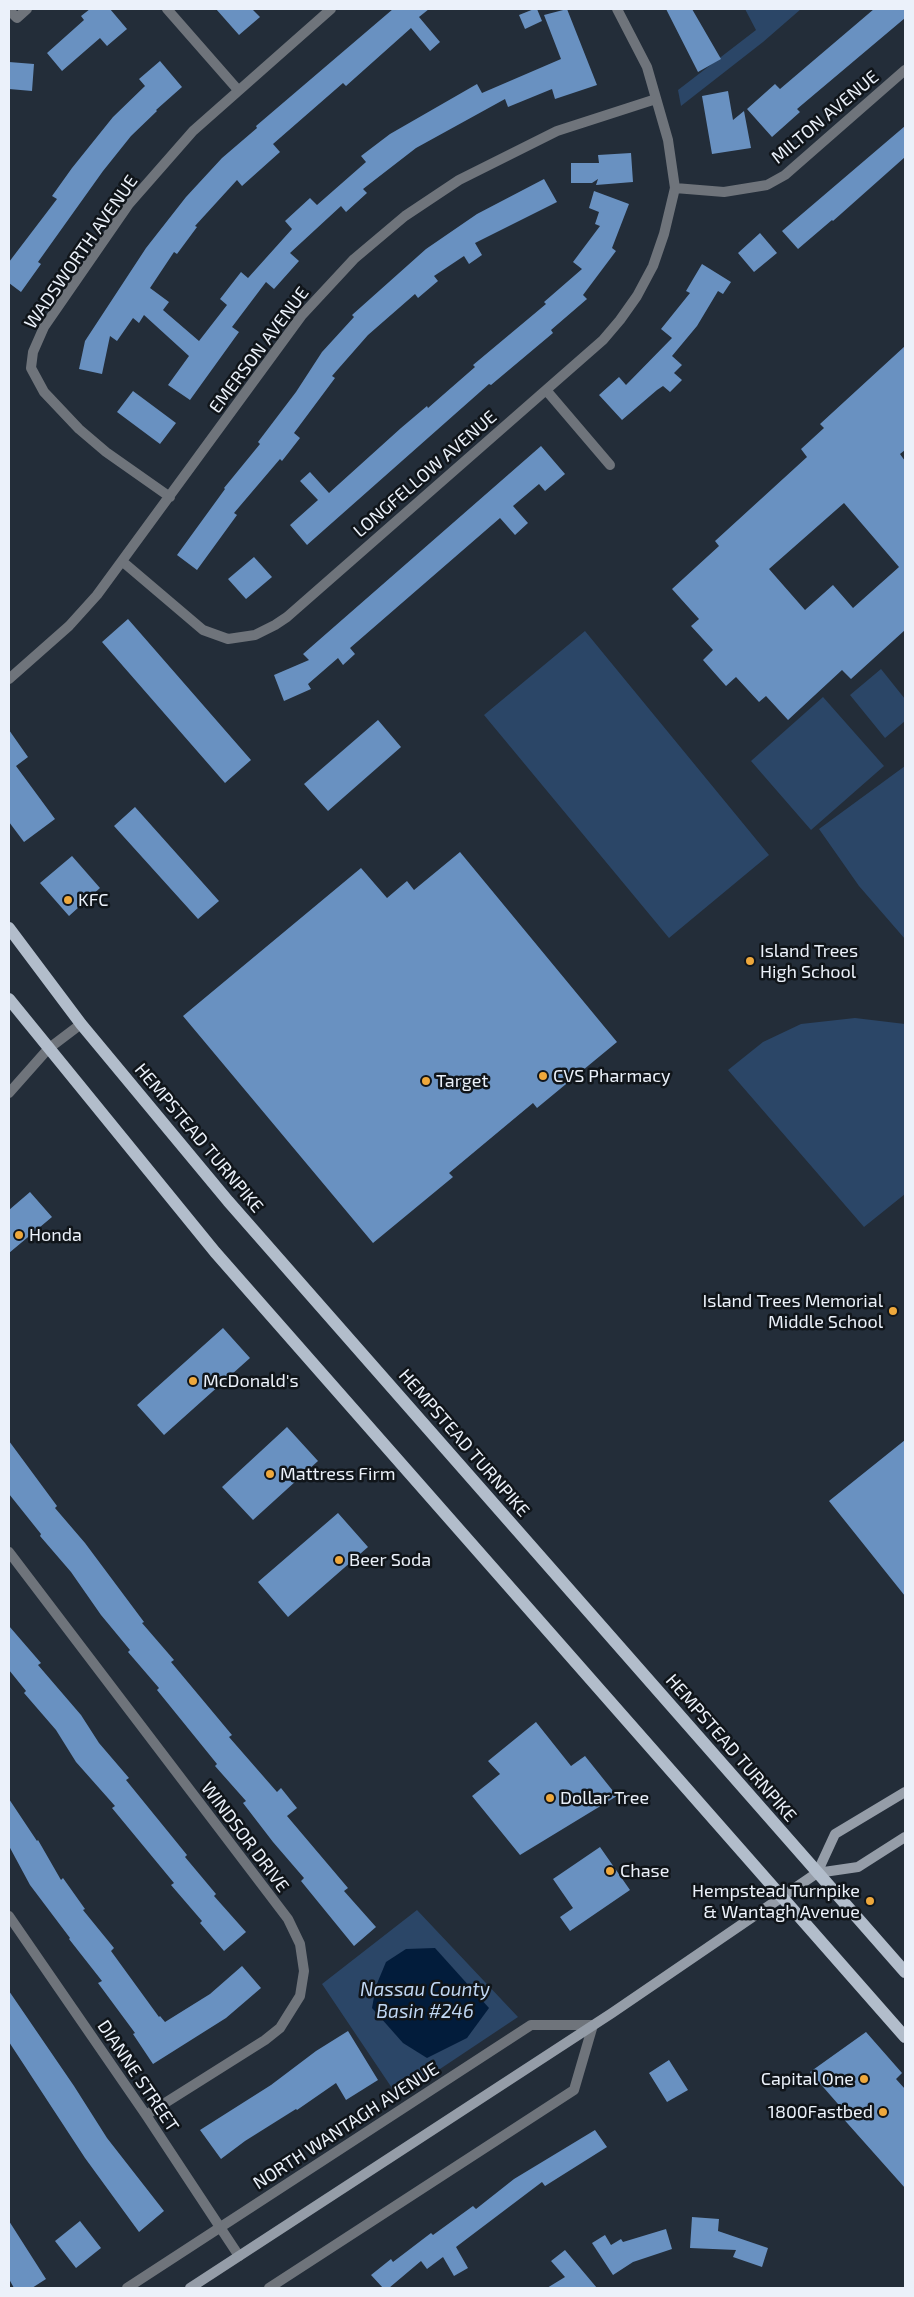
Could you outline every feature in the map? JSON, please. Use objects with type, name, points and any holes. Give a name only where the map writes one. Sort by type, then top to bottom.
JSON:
[{"type":"main road","name":"HEMPSTEAD TURNPIKE","points":[[9,928],[81,1024],[228,1201],[905,1972]]},
{"type":"main road","points":[[9,999],[48,1050],[215,1252],[905,2037]]},
{"type":"main road","points":[[817,1873],[835,1834],[905,1792]]},
{"type":"main road","points":[[190,2288],[593,2025],[817,1873],[858,1867],[905,1836]]},
{"type":"street","points":[[9,10],[17,18],[28,9]]},
{"type":"street","points":[[167,9],[238,90]]},
{"type":"street","name":"WADSWORTH AVENUE","points":[[170,497],[106,452],[44,392],[31,368],[33,352],[44,327],[129,204],[194,131],[331,9]]},
{"type":"street","points":[[617,9],[647,67],[668,140],[675,188]]},
{"type":"street","name":"MILTON AVENUE","points":[[675,188],[729,192],[767,185],[785,175],[905,70]]},
{"type":"street","name":"EMERSON AVENUE","points":[[9,679],[69,626],[97,595],[302,315],[354,260],[405,216],[459,180],[556,131],[656,99]]},
{"type":"street","name":"LONGFELLOW AVENUE","points":[[123,562],[203,630],[228,639],[255,635],[287,617],[603,340],[638,296],[653,266],[662,242],[675,188]]},
{"type":"street","points":[[546,390],[610,465]]},
{"type":"street","points":[[9,1093],[48,1050],[81,1024]]},
{"type":"street","name":"WINDSOR DRIVE","points":[[9,1552],[288,1919],[300,1944],[304,1971],[300,1996],[280,2028],[265,2040],[146,2115]]},
{"type":"street","name":"DIANNE STREET","points":[[9,1916],[146,2115],[239,2256]]},
{"type":"street","name":"NORTH WANTAGH AVENUE","points":[[127,2288],[532,2024],[593,2025]]},
{"type":"street","points":[[269,2288],[574,2090],[593,2025]]},
{"type":"shaded area","points":[[745,9],[801,9],[763,42],[681,106],[678,90],[756,30]]},
{"type":"shaded area","points":[[585,631],[769,855],[669,938],[484,715]]},
{"type":"shaded area","points":[[881,669],[905,699],[905,721],[885,738],[850,695]]},
{"type":"shaded area","points":[[823,697],[884,766],[811,830],[751,761]]},
{"type":"shaded area","points":[[905,766],[905,939],[859,886],[819,829]]},
{"type":"shaded area","points":[[855,1018],[905,1024],[905,1194],[864,1227],[728,1070],[763,1042],[801,1024]]},
{"type":"shaded area","points":[[417,1910],[518,2017],[398,2097],[322,1984]]},
{"type":"water","name":"Nassau County Basin #246","points":[[435,1948],[489,2008],[467,2038],[427,2058],[403,2043],[372,2008],[376,1986],[386,1962],[406,1949]]},
{"type":"building","points":[[90,9],[110,9],[127,29],[107,46],[100,38],[62,71],[47,53],[84,20],[81,16]]},
{"type":"building","points":[[216,9],[252,9],[260,17],[239,35]]},
{"type":"building","points":[[393,9],[429,9],[419,17],[440,42],[430,51],[411,28],[346,86],[343,83],[273,144],[280,152],[242,186],[237,180],[195,226],[197,227],[177,254],[174,252],[150,288],[169,302],[163,310],[199,341],[227,305],[220,299],[241,272],[248,278],[292,229],[285,221],[310,198],[317,205],[366,162],[361,156],[390,134],[477,84],[482,93],[561,59],[544,15],[567,9],[597,85],[555,99],[552,89],[508,107],[505,99],[416,148],[363,189],[367,193],[346,212],[341,206],[290,253],[299,261],[274,289],[266,282],[232,327],[239,332],[190,400],[168,385],[189,356],[144,315],[139,323],[133,318],[117,341],[110,336],[102,374],[79,369],[85,341],[146,248],[186,197],[222,158],[257,128],[256,126]]},
{"type":"building","points":[[537,9],[542,21],[525,29],[519,15]]},
{"type":"building","points":[[666,9],[692,9],[721,59],[698,72]]},
{"type":"building","points":[[874,9],[905,9],[905,18],[797,109],[800,112],[772,137],[747,109],[775,84],[780,89]]},
{"type":"building","points":[[160,61],[182,87],[131,136],[103,171],[38,262],[41,264],[21,292],[9,283],[9,262],[57,199],[52,196],[72,168],[113,117],[145,86],[139,79]]},
{"type":"building","points":[[9,62],[34,64],[32,91],[9,89]]},
{"type":"building","points":[[728,91],[733,120],[744,111],[751,148],[712,154],[702,96]]},
{"type":"building","points":[[905,126],[905,157],[833,221],[798,249],[782,231]]},
{"type":"building","points":[[631,153],[633,182],[596,185],[598,179],[592,183],[571,183],[571,163],[599,163],[598,155]]},
{"type":"building","points":[[544,179],[557,202],[475,243],[482,255],[469,264],[464,256],[434,276],[438,281],[418,298],[415,294],[368,335],[332,376],[335,378],[294,433],[300,438],[282,461],[280,459],[234,513],[237,515],[197,570],[177,555],[224,488],[260,444],[258,442],[296,392],[322,352],[354,317],[352,315],[426,249],[477,214]]},
{"type":"building","points":[[594,191],[629,204],[612,248],[616,251],[583,295],[587,299],[551,330],[553,333],[491,385],[489,384],[307,545],[290,525],[318,500],[300,481],[310,472],[329,493],[401,428],[427,406],[428,408],[475,367],[473,365],[546,304],[544,302],[582,269],[573,262],[600,226],[595,224],[599,212],[589,208]]},
{"type":"building","points":[[760,233],[777,253],[754,272],[738,253]]},
{"type":"building","points":[[702,264],[731,282],[723,294],[718,291],[697,326],[672,356],[682,365],[674,373],[682,380],[670,392],[663,386],[657,390],[622,420],[599,395],[619,377],[626,385],[672,338],[661,329],[690,293],[686,291]]},
{"type":"building","points":[[905,346],[905,450],[900,454],[905,461],[905,630],[851,679],[842,670],[788,720],[766,696],[759,702],[736,677],[726,686],[703,660],[713,650],[691,626],[699,619],[672,589],[719,546],[715,541],[807,457],[801,449],[824,428],[820,424]],"holes":[[[844,503],[899,567],[853,608],[833,585],[805,610],[769,569]]]},
{"type":"building","points":[[133,391],[176,423],[160,444],[117,412]]},
{"type":"building","points":[[541,446],[565,474],[545,491],[539,484],[513,506],[528,523],[515,535],[500,518],[350,648],[355,654],[343,665],[338,658],[308,684],[311,689],[284,701],[274,675],[309,660],[303,654]]},
{"type":"building","points":[[254,557],[272,577],[246,599],[228,579]]},
{"type":"building","points":[[128,619],[251,760],[225,783],[102,642]]},
{"type":"building","points":[[378,720],[401,747],[328,811],[304,784]]},
{"type":"building","points":[[9,730],[28,757],[16,766],[55,819],[24,842],[9,822]]},
{"type":"building","points":[[135,807],[219,901],[198,919],[114,826]]},
{"type":"building","points":[[460,852],[617,1042],[537,1108],[533,1103],[449,1173],[453,1177],[373,1243],[183,1016],[361,868],[387,898],[407,881],[414,890]]},
{"type":"building","points":[[72,856],[100,888],[69,916],[40,883]]},
{"type":"building","name":"Honda","points":[[30,1192],[52,1217],[9,1253],[9,1210]]},
{"type":"building","name":"McDonald's","points":[[223,1328],[250,1358],[164,1435],[137,1405]]},
{"type":"building","name":"Mattress Firm","points":[[287,1427],[318,1461],[253,1520],[222,1487]]},
{"type":"building","points":[[905,1440],[905,1596],[829,1501]]},
{"type":"building","points":[[9,1441],[57,1506],[55,1508],[85,1543],[144,1622],[142,1623],[174,1660],[171,1662],[232,1735],[229,1737],[277,1792],[281,1788],[297,1808],[287,1816],[348,1888],[344,1891],[376,1927],[354,1946],[301,1881],[304,1878],[243,1803],[246,1801],[215,1766],[217,1764],[157,1690],[159,1688],[128,1652],[130,1650],[9,1494]]},
{"type":"building","points":[[338,1513],[368,1547],[288,1617],[258,1582]]},
{"type":"building","points":[[9,1626],[41,1663],[38,1665],[81,1715],[99,1743],[129,1778],[126,1780],[187,1855],[185,1857],[216,1894],[214,1896],[246,1932],[224,1951],[200,1923],[202,1921],[171,1885],[174,1883],[112,1808],[115,1806],[76,1762],[56,1730],[24,1693],[26,1691],[9,1670]]},
{"type":"building","points":[[536,1722],[571,1766],[585,1756],[617,1796],[520,1855],[472,1796],[500,1774],[488,1761]]},
{"type":"building","points":[[9,1799],[38,1840],[61,1880],[63,1878],[85,1909],[83,1910],[114,1948],[111,1951],[159,2017],[165,2022],[210,1994],[242,1966],[261,1988],[226,2018],[153,2064],[133,2034],[135,2033],[98,1983],[102,1981],[30,1885],[9,1846]]},
{"type":"building","points":[[600,1847],[630,1890],[570,1931],[560,1917],[573,1908],[553,1879]]},
{"type":"building","points":[[9,1991],[107,2138],[164,2211],[139,2232],[85,2158],[9,2042]]},
{"type":"building","points":[[348,2031],[378,2080],[346,2100],[336,2083],[297,2110],[245,2141],[221,2159],[200,2130],[271,2085],[316,2051]]},
{"type":"building","points":[[866,2032],[902,2073],[896,2079],[905,2089],[905,2188],[840,2115],[845,2112],[810,2072]]},
{"type":"building","points":[[669,2060],[688,2090],[667,2102],[649,2073]]},
{"type":"building","points":[[595,2130],[607,2147],[545,2186],[542,2182],[456,2247],[468,2268],[454,2276],[443,2257],[427,2269],[421,2261],[389,2288],[383,2288],[371,2275],[391,2259],[393,2262],[431,2233],[433,2235],[473,2206],[476,2209],[514,2179]]},
{"type":"building","points":[[692,2217],[719,2219],[718,2231],[768,2248],[762,2267],[733,2257],[736,2250],[690,2248]]},
{"type":"building","points":[[9,2221],[46,2279],[32,2288],[14,2288],[9,2279]]},
{"type":"building","points":[[80,2221],[101,2248],[76,2268],[55,2241]]},
{"type":"building","points":[[666,2229],[672,2249],[633,2262],[613,2275],[592,2243],[605,2235],[611,2245],[621,2239],[623,2242]]},
{"type":"building","points":[[565,2250],[597,2288],[547,2288],[565,2277],[551,2261]]},
{"type":"place","name":"KFC","points":[[68,900]]},
{"type":"place","name":"Island Trees High School","points":[[750,961]]},
{"type":"place","name":"CVS Pharmacy","points":[[543,1076]]},
{"type":"place","name":"Target","points":[[426,1081]]},
{"type":"place","name":"Honda","points":[[19,1235]]},
{"type":"place","name":"Island Trees Memorial Middle School","points":[[893,1311]]},
{"type":"place","name":"McDonald's","points":[[193,1381]]},
{"type":"place","name":"Mattress Firm","points":[[270,1474]]},
{"type":"place","name":"Beer Soda","points":[[339,1560]]},
{"type":"place","name":"Dollar Tree","points":[[550,1798]]},
{"type":"place","name":"Chase","points":[[610,1871]]},
{"type":"place","name":"Hempstead Turnpike & Wantagh Avenue","points":[[870,1901]]},
{"type":"place","name":"Capital One","points":[[864,2079]]},
{"type":"place","name":"1800Fastbed","points":[[883,2112]]}]
